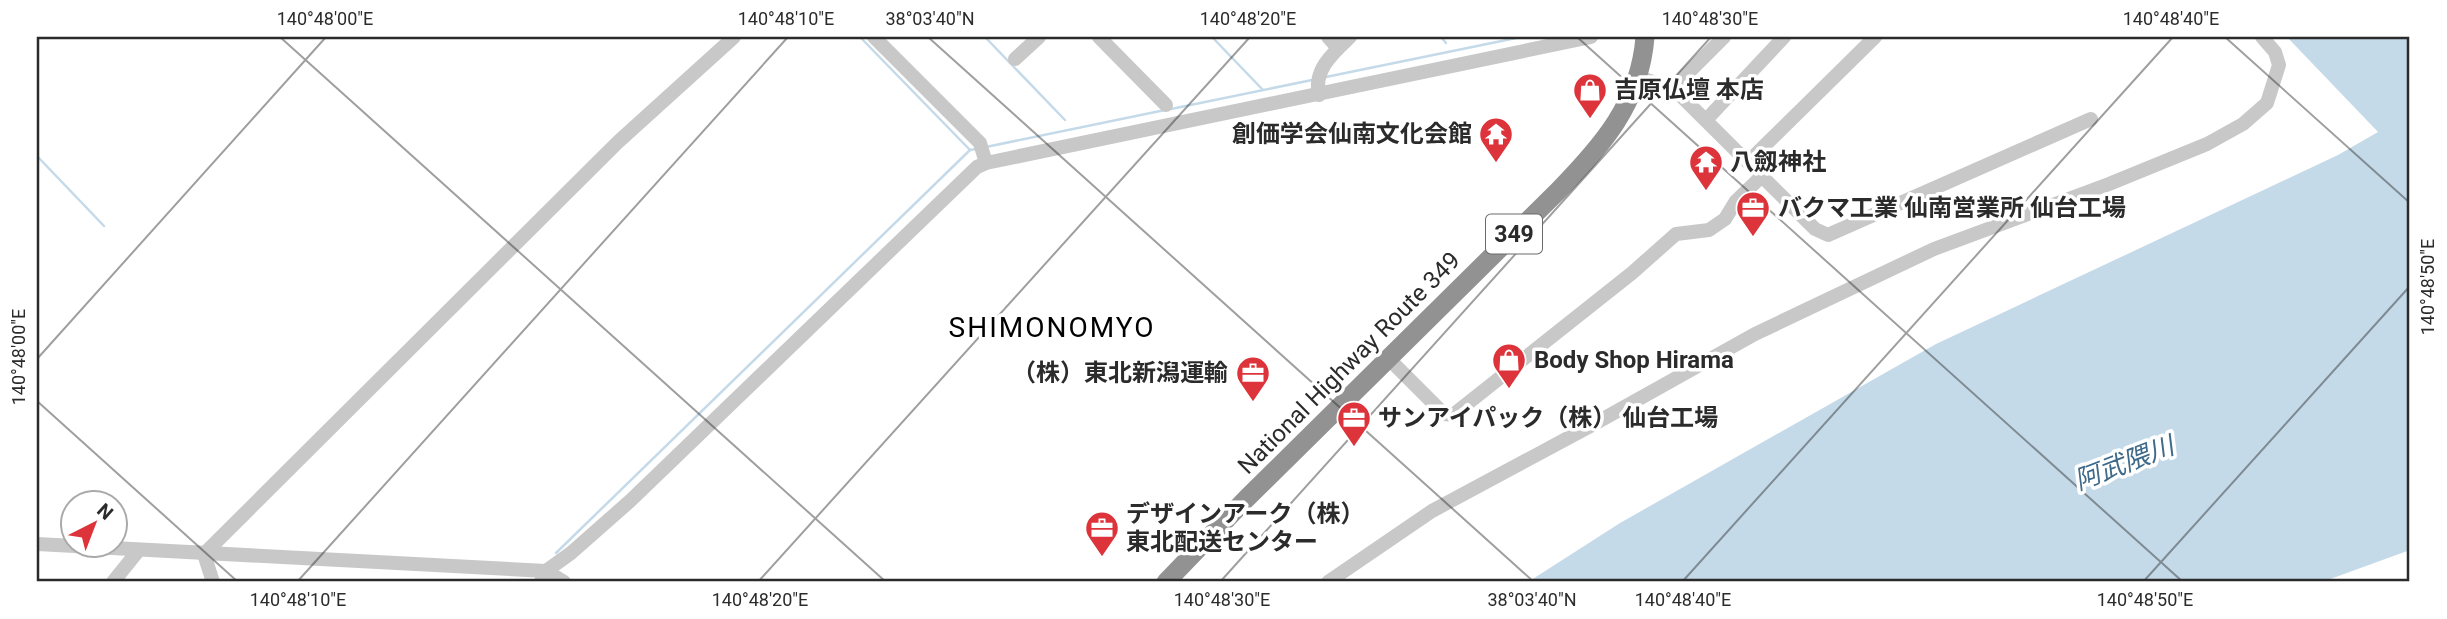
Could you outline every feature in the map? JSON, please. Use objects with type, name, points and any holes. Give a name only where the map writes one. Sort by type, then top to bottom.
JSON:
[{"type":"highway","name":"National Highway Route 349","points":[[1166,582],[1600,146],[1626,105],[1637,77],[1645,37]]},
{"type":"street","points":[[204,554],[618,142],[734,37]]},
{"type":"street","points":[[874,37],[983,155]]},
{"type":"street","points":[[1015,59],[1039,37]]},
{"type":"street","points":[[1099,37],[1166,106]]},
{"type":"street","points":[[1318,93],[1321,67],[1333,42],[1350,37]]},
{"type":"street","points":[[543,577],[630,501],[970,174],[983,155],[1318,93],[1591,37]]},
{"type":"street","points":[[1673,88],[1724,37]]},
{"type":"street","points":[[1706,120],[1784,37]]},
{"type":"street","points":[[1748,162],[1875,37]]},
{"type":"street","points":[[2262,37],[2275,52],[2278,65]]},
{"type":"street","points":[[1328,582],[1433,511],[1755,334],[1934,249],[2109,184],[2243,124],[2267,103],[2278,65],[2272,37]]},
{"type":"street","points":[[1637,77],[1673,88],[1815,229],[1828,235],[2091,119]]},
{"type":"street","points":[[1388,359],[1444,414],[1453,415],[1586,310],[1676,234],[1709,230],[1725,219],[1736,201],[1762,176]]},
{"type":"street","points":[[37,544],[543,577],[564,582]]},
{"type":"street","points":[[113,582],[138,551]]},
{"type":"street","points":[[204,554],[213,582]]},
{"type":"water","name":"阿武隈川","points":[[2287,37],[2410,37],[2410,550],[2322,582],[1528,582],[1620,523],[1936,344],[2338,155],[2378,132]]},
{"type":"waterway","points":[[860,37],[970,150]]},
{"type":"waterway","points":[[985,37],[1065,120]]},
{"type":"waterway","points":[[1212,37],[1263,90]]},
{"type":"waterway","points":[[1441,37],[1446,43]]},
{"type":"waterway","points":[[1326,77],[1521,37]]},
{"type":"waterway","points":[[1171,109],[1312,80]]},
{"type":"waterway","points":[[986,147],[1165,110]]},
{"type":"waterway","points":[[556,553],[970,150],[976,149]]},
{"type":"waterway","points":[[37,156],[104,226]]},
{"type":"place","name":"吉原仏壇 本店","points":[[1590,120]]},
{"type":"place","name":"創価学会仙南文化会館","points":[[1496,164]]},
{"type":"place","name":"八劔神社","points":[[1706,192]]},
{"type":"place","name":"バクマ工業 仙南営業所 仙台工場","points":[[1753,238]]},
{"type":"place","name":"Body Shop Hirama","points":[[1509,390]]},
{"type":"place","name":"（株）東北新潟運輸","points":[[1253,403]]},
{"type":"place","name":"サンアイパック（株） 仙台工場","points":[[1354,448]]},
{"type":"place","name":"デザインアーク（株） 東北配送センター","points":[[1102,558]]},
{"type":"district","name":"SHIMONOMYO","points":[[1052,327]]}]
